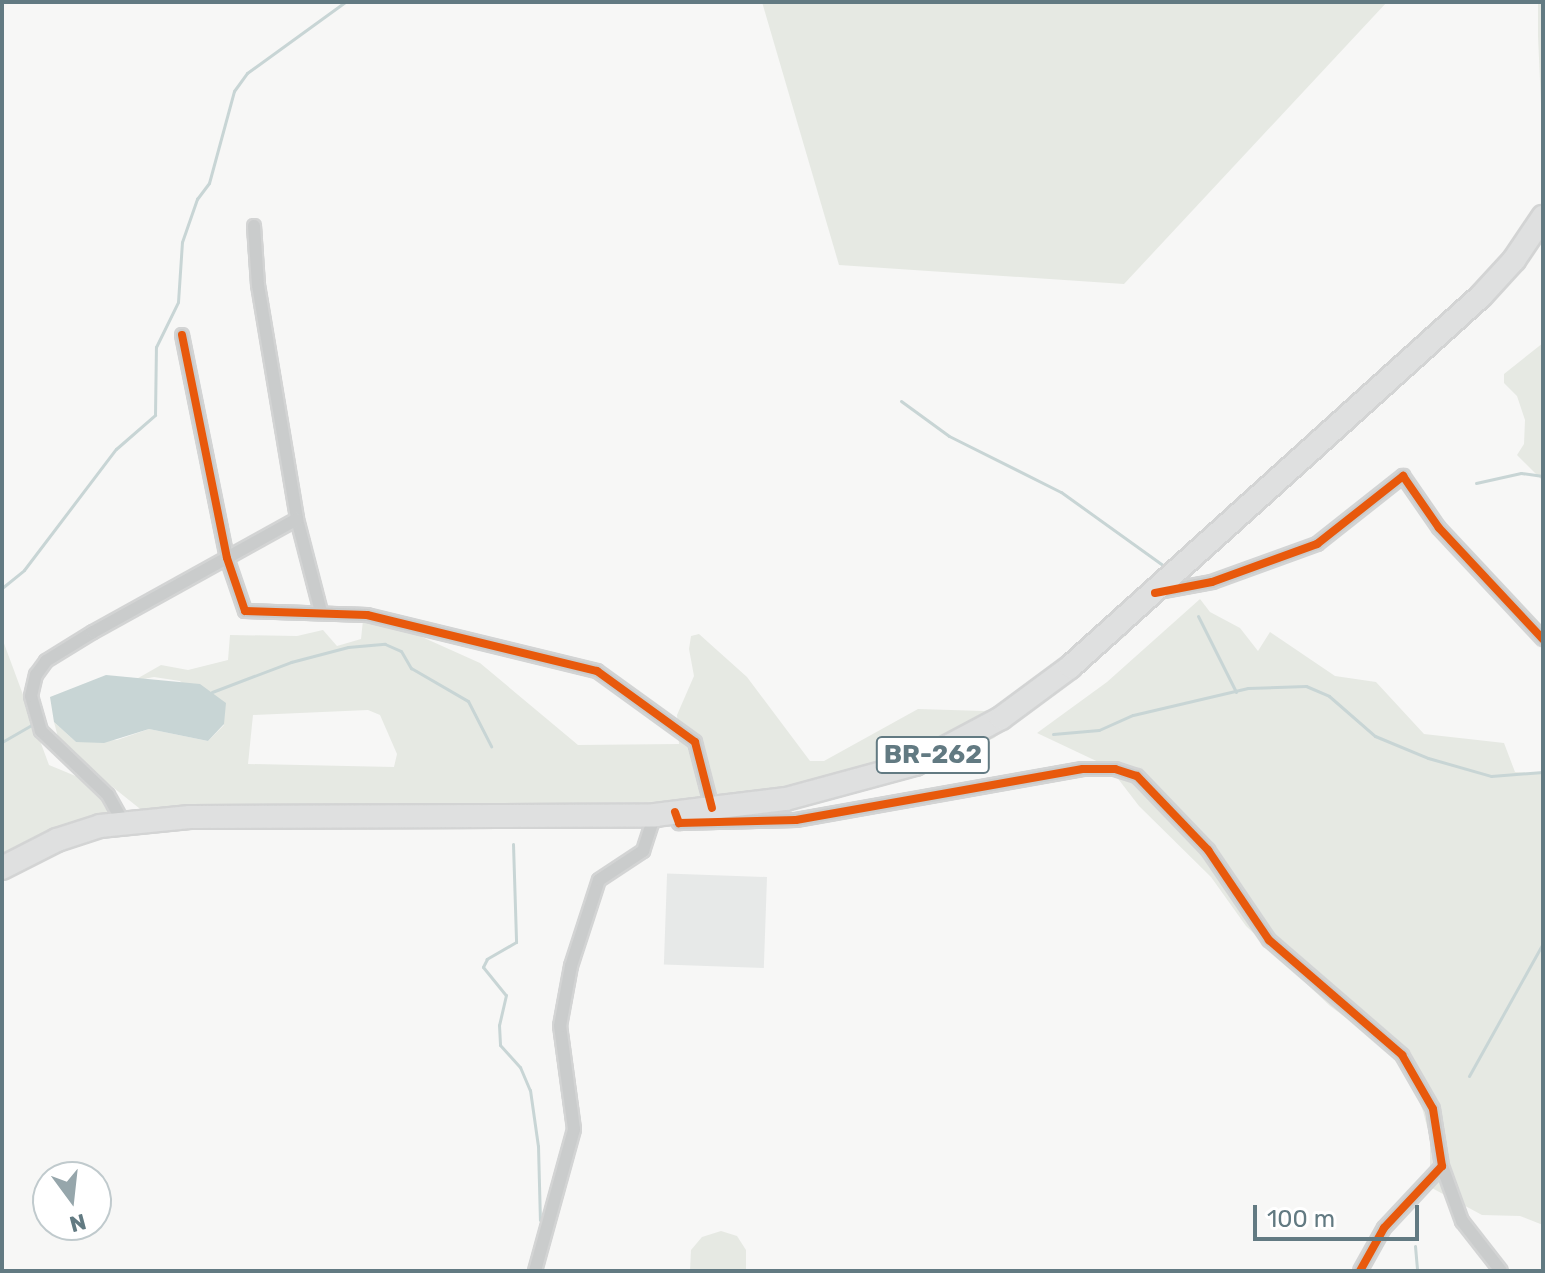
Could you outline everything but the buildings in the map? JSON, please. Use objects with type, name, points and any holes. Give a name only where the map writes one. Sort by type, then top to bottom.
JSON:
[{"type":"highway","name":"BR-262","points":[[2,868],[57,840],[124,824],[190,817],[688,814],[851,786],[964,740],[1070,667],[1155,593],[1481,296],[1514,260],[1543,217]]},
{"type":"street","points":[[254,226],[258,285],[297,519],[321,612]]},
{"type":"street","points":[[182,335],[227,558],[245,611],[367,615],[612,678],[695,742],[688,814]]},
{"type":"street","points":[[1155,593],[1212,582],[1317,544],[1394,479],[1406,476],[1439,528],[1543,639]]},
{"type":"street","points":[[124,824],[108,795],[47,741],[32,685],[46,661],[297,519]]},
{"type":"street","points":[[535,1271],[574,1129],[560,1026],[575,951],[599,880],[643,851],[688,814],[796,820],[1083,769],[1115,769],[1137,776],[1208,850],[1269,940],[1402,1055],[1433,1109],[1442,1166],[1462,1221],[1501,1271]]},
{"type":"street","points":[[1360,1271],[1384,1228],[1442,1166]]},
{"type":"shaded area","points":[[762,2],[1387,2],[1124,284],[839,265]]},
{"type":"shaded area","points":[[1538,2],[1543,2],[1543,149],[1538,36]]},
{"type":"shaded area","points":[[1543,343],[1543,481],[1517,455],[1524,444],[1525,420],[1517,396],[1504,383],[1504,374]]},
{"type":"shaded area","points":[[1200,599],[1210,612],[1240,628],[1258,651],[1270,632],[1335,676],[1376,682],[1424,734],[1504,743],[1515,772],[1543,774],[1543,1225],[1520,1216],[1482,1215],[1430,1187],[1430,1138],[1423,1111],[1409,1074],[1390,1050],[1330,1006],[1246,926],[1211,877],[1139,806],[1109,767],[1037,733],[1107,682]]},
{"type":"shaded area","points":[[364,611],[480,663],[578,745],[679,744],[677,715],[694,676],[689,649],[691,636],[699,634],[747,677],[810,761],[824,761],[918,709],[984,711],[1003,706],[1128,634],[994,738],[934,766],[775,800],[232,808],[149,816],[60,745],[54,722],[76,742],[117,740],[149,729],[208,741],[224,725],[180,681],[154,677],[133,681],[161,665],[188,670],[228,660],[230,635],[297,636],[323,630],[337,646],[361,639]],"holes":[[[368,710],[380,715],[397,754],[394,767],[248,764],[253,715]]]},
{"type":"shaded area","points":[[2,638],[49,765],[78,777],[118,807],[104,828],[2,876]]},
{"type":"shaded area","points":[[106,675],[200,684],[226,703],[224,724],[208,741],[149,729],[104,743],[76,742],[54,722],[50,697]]},
{"type":"shaded area","points":[[667,874],[767,877],[764,968],[664,964]]},
{"type":"shaded area","points":[[721,1231],[737,1236],[746,1250],[746,1271],[690,1271],[691,1250],[702,1237]]},
{"type":"waterway","points":[[2,588],[24,570],[116,449],[155,415],[156,347],[178,302],[182,242],[197,199],[209,183],[234,91],[247,73],[345,2]]},
{"type":"waterway","points":[[901,401],[949,436],[1061,492],[1168,569]]},
{"type":"waterway","points":[[1476,483],[1521,473],[1543,476]]},
{"type":"waterway","points":[[1198,616],[1236,692]]},
{"type":"waterway","points":[[212,692],[291,662],[348,647],[385,644],[401,651],[411,668],[468,701],[491,746]]},
{"type":"waterway","points":[[1053,734],[1099,730],[1133,715],[1248,688],[1306,686],[1329,696],[1375,736],[1428,758],[1491,776],[1543,772]]},
{"type":"waterway","points":[[2,742],[31,725]]},
{"type":"waterway","points":[[513,844],[516,942],[487,959],[483,967],[506,995],[499,1025],[500,1045],[520,1067],[530,1090],[538,1146],[540,1220]]},
{"type":"waterway","points":[[1469,1076],[1543,943]]},
{"type":"waterway","points":[[1415,1246],[1417,1271]]},
{"type":"cycle path","points":[[182,335],[227,558],[245,611],[367,615],[597,671],[695,742],[712,808]]},
{"type":"cycle path","points":[[1155,593],[1212,582],[1317,544],[1403,476],[1439,528],[1543,639]]},
{"type":"cycle path","points":[[675,812],[679,823],[796,820],[1083,769],[1115,769],[1137,776],[1208,850],[1269,940],[1402,1055],[1433,1109],[1442,1166],[1384,1228],[1360,1271]]}]
